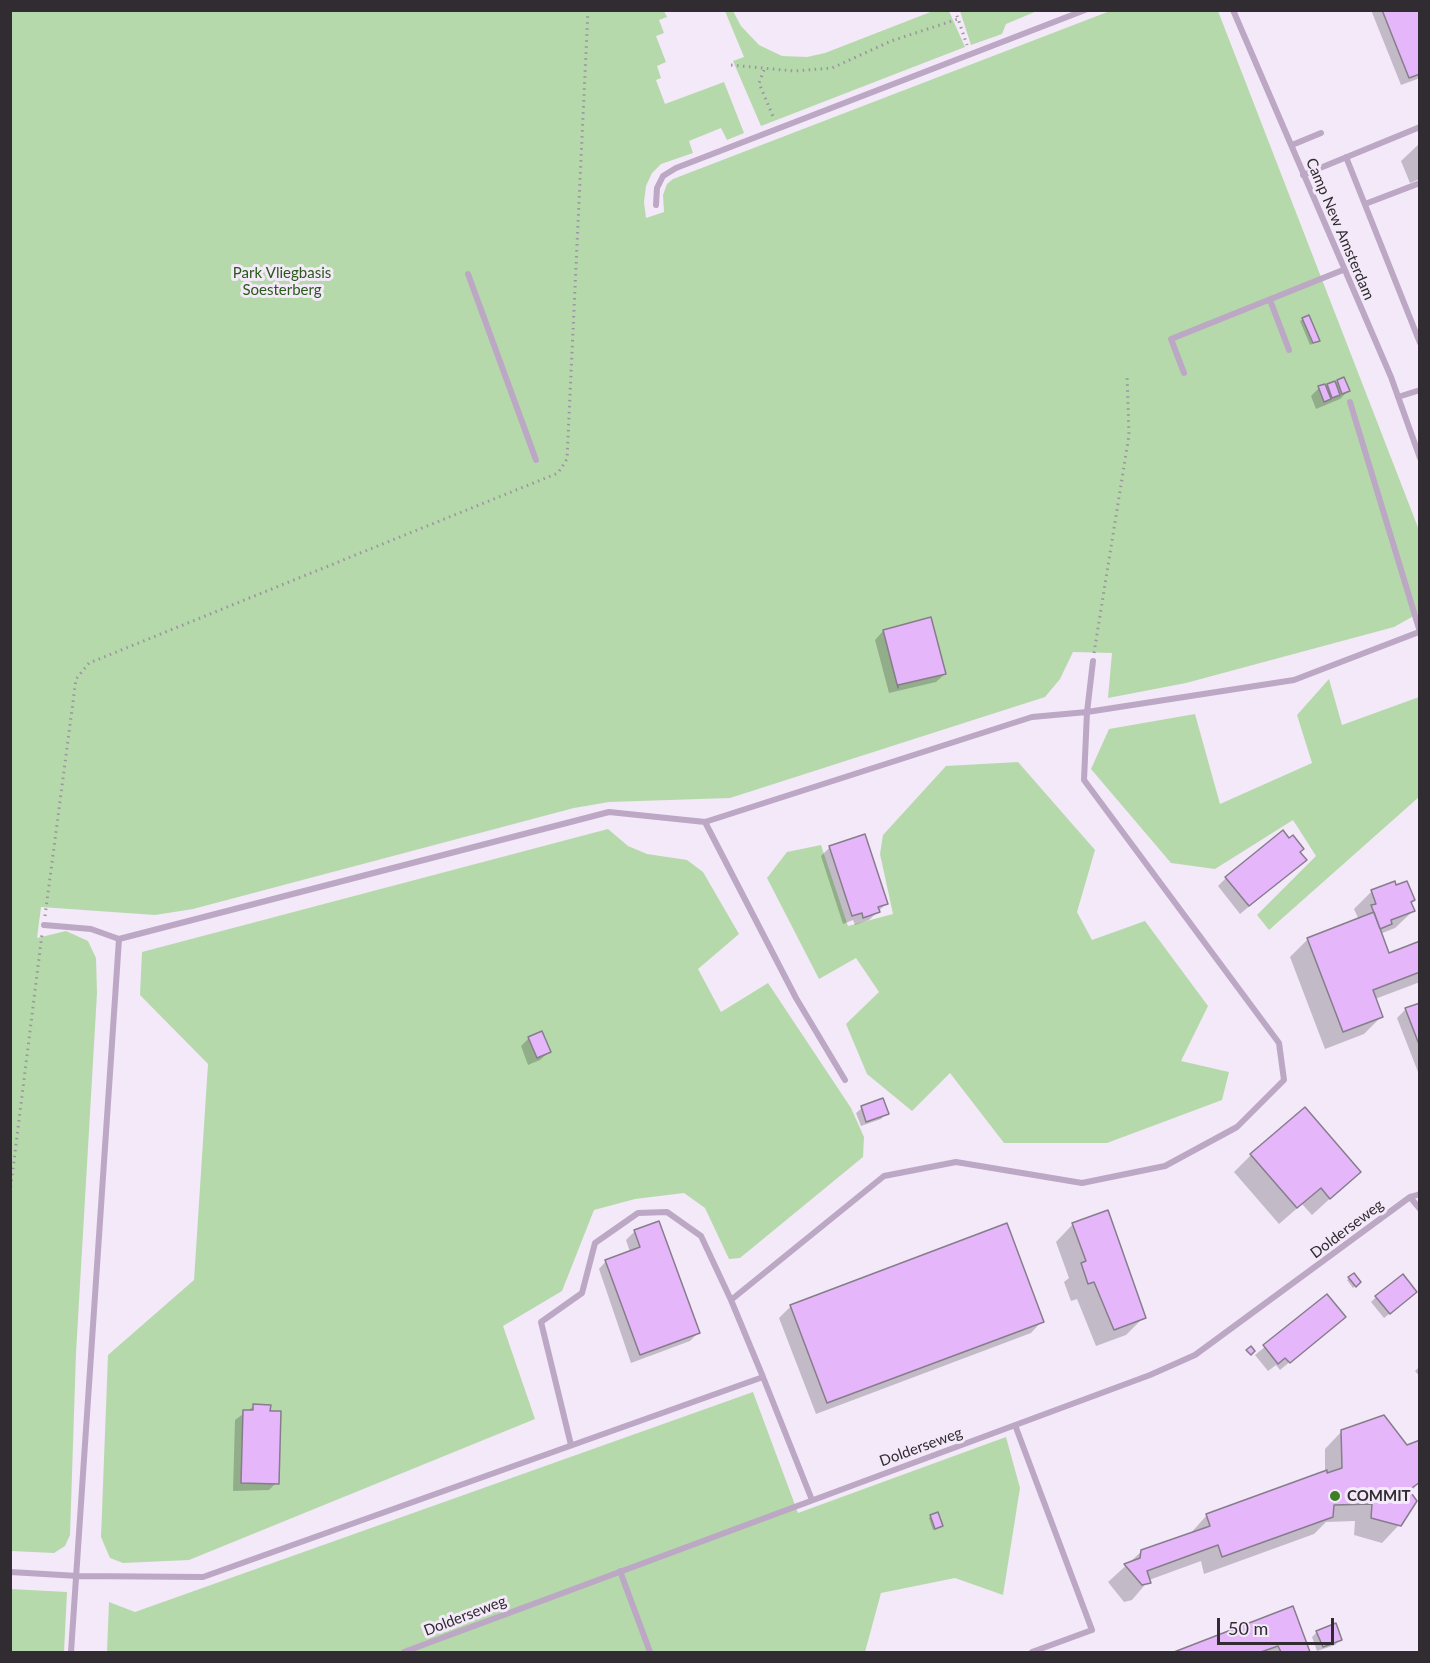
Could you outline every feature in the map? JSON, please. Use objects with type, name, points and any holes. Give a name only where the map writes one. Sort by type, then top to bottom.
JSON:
[{"type":"lane","points":[[656,205],[657,188],[663,176],[676,168],[1085,10]]},
{"type":"lane","name":"Camp New Amsterdam","points":[[1233,10],[1398,397],[1419,458]]},
{"type":"lane","points":[[1303,175],[1419,126]]},
{"type":"lane","points":[[1292,145],[1321,133]]},
{"type":"lane","points":[[1346,157],[1419,343]]},
{"type":"lane","points":[[1365,204],[1419,183]]},
{"type":"lane","points":[[1184,373],[1171,339],[1343,270]]},
{"type":"lane","points":[[468,274],[536,460]]},
{"type":"lane","points":[[1270,300],[1289,350]]},
{"type":"lane","points":[[1398,397],[1419,390]]},
{"type":"lane","points":[[44,925],[91,929],[119,939],[609,812],[705,822],[1032,717],[1087,712],[1294,680],[1419,632],[1350,402]]},
{"type":"lane","points":[[731,1299],[884,1176],[956,1162],[1082,1183],[1165,1166],[1238,1127],[1284,1080],[1279,1043],[1084,780],[1087,712],[1093,661]]},
{"type":"lane","points":[[705,822],[796,998],[845,1080]]},
{"type":"lane","points":[[71,1653],[78,1576],[119,939]]},
{"type":"lane","name":"Dolderseweg","points":[[404,1653],[1150,1375],[1195,1355],[1410,1197],[1419,1194]]},
{"type":"lane","points":[[1410,1197],[1419,1209]]},
{"type":"lane","points":[[571,1446],[541,1322],[582,1293],[595,1243],[638,1214],[667,1212],[700,1236],[731,1299],[812,1500]]},
{"type":"lane","points":[[10,1572],[78,1576],[203,1577],[763,1377]]},
{"type":"lane","points":[[1015,1425],[1092,1630],[1032,1653]]},
{"type":"lane","points":[[620,1571],[650,1653]]},
{"type":"path","points":[[10,1193],[76,679],[89,663],[558,473],[567,459],[588,10]]},
{"type":"path","points":[[955,10],[971,55]]},
{"type":"path","points":[[731,65],[764,69],[832,68],[891,41],[958,19]]},
{"type":"path","points":[[764,69],[759,83],[778,129]]},
{"type":"path","points":[[1093,661],[1129,435],[1127,374]]},
{"type":"green space","points":[[960,10],[1037,11],[1006,24],[1002,34],[971,45]]},
{"type":"green space","name":"Park Vliegbasis Soesterberg","points":[[11,11],[664,11],[667,17],[659,20],[664,33],[656,36],[666,62],[657,66],[661,78],[656,80],[665,104],[724,82],[744,133],[727,140],[721,128],[689,141],[693,153],[661,164],[652,173],[646,186],[644,202],[646,218],[664,212],[663,195],[667,184],[673,179],[1110,11],[1218,11],[1419,530],[1419,613],[1394,627],[1186,683],[1108,698],[1112,653],[1073,652],[1060,679],[1045,697],[730,798],[609,802],[574,808],[193,909],[155,915],[41,907],[37,938],[66,931],[88,941],[96,958],[97,993],[76,1353],[70,1535],[65,1546],[54,1553],[11,1551]]},
{"type":"green space","points":[[725,11],[733,11],[741,26],[759,45],[782,56],[807,57],[825,53],[933,11],[949,11],[965,47],[761,126],[733,61],[744,57]]},
{"type":"green space","points":[[1329,679],[1342,725],[1419,697],[1419,797],[1269,930],[1257,915],[1316,856],[1293,820],[1215,869],[1171,863],[1091,769],[1109,729],[1195,714],[1220,804],[1312,763],[1297,715]]},
{"type":"green space","points":[[1018,762],[1095,850],[1077,912],[1092,940],[1145,921],[1208,1006],[1181,1061],[1229,1072],[1222,1100],[1107,1143],[1004,1143],[950,1073],[912,1111],[867,1074],[846,1024],[879,992],[856,958],[819,979],[767,878],[787,852],[821,845],[848,926],[893,914],[880,854],[883,835],[946,766]]},
{"type":"green space","points":[[608,829],[628,846],[647,854],[687,860],[703,872],[739,934],[698,969],[721,1012],[768,983],[851,1108],[864,1137],[863,1157],[740,1258],[729,1259],[705,1208],[684,1193],[635,1199],[594,1210],[562,1291],[503,1326],[535,1419],[189,1560],[123,1563],[110,1558],[101,1537],[108,1355],[194,1280],[208,1064],[140,995],[142,952]]},
{"type":"green space","points":[[753,1392],[798,1513],[1006,1437],[1020,1488],[1003,1595],[955,1578],[881,1593],[865,1652],[107,1652],[109,1602],[135,1612]]},
{"type":"green space","points":[[11,1589],[67,1592],[64,1652],[11,1652]]},
{"type":"building","points":[[1382,10],[1420,10],[1420,74],[1409,78]]},
{"type":"building","points":[[1309,315],[1320,341],[1313,343],[1302,318]]},
{"type":"building","points":[[1344,377],[1350,391],[1342,394],[1337,380]]},
{"type":"building","points":[[1335,381],[1340,395],[1332,398],[1327,384]]},
{"type":"building","points":[[1325,384],[1331,399],[1324,402],[1318,386]]},
{"type":"building","points":[[931,617],[946,674],[898,685],[898,688],[883,630]]},
{"type":"building","points":[[1283,830],[1289,838],[1293,835],[1304,849],[1300,852],[1307,860],[1249,906],[1225,877]]},
{"type":"building","points":[[865,834],[888,904],[878,907],[880,912],[863,918],[862,913],[852,916],[829,846]]},
{"type":"building","points":[[1395,881],[1396,885],[1407,881],[1415,900],[1411,902],[1415,911],[1391,920],[1392,924],[1380,929],[1371,905],[1376,904],[1371,890]]},
{"type":"building","points":[[1374,912],[1389,953],[1420,941],[1420,972],[1373,990],[1383,1017],[1343,1032],[1307,938]]},
{"type":"building","points":[[1420,1003],[1420,1047],[1405,1008]]},
{"type":"building","points":[[542,1031],[551,1052],[537,1058],[528,1037]]},
{"type":"building","points":[[883,1098],[889,1114],[866,1122],[861,1106]]},
{"type":"building","points":[[1305,1107],[1361,1172],[1330,1199],[1321,1188],[1297,1208],[1250,1154]]},
{"type":"building","points":[[1108,1210],[1146,1318],[1114,1330],[1094,1282],[1088,1284],[1081,1263],[1086,1261],[1072,1223]]},
{"type":"building","points":[[659,1221],[700,1333],[640,1355],[605,1260],[640,1247],[634,1230]]},
{"type":"building","points":[[1007,1223],[1044,1322],[827,1403],[790,1305]]},
{"type":"building","points":[[1354,1273],[1361,1282],[1356,1287],[1348,1277]]},
{"type":"building","points":[[1403,1274],[1417,1292],[1390,1314],[1375,1296]]},
{"type":"building","points":[[1327,1294],[1346,1317],[1290,1363],[1285,1358],[1278,1364],[1263,1345]]},
{"type":"building","points":[[1251,1346],[1255,1351],[1251,1355],[1246,1350]]},
{"type":"building","points":[[253,1404],[271,1405],[270,1411],[281,1411],[279,1484],[241,1483],[243,1410],[253,1410]]},
{"type":"building","name":"COMMIT","points":[[1384,1415],[1407,1445],[1420,1440],[1420,1482],[1409,1490],[1417,1501],[1401,1526],[1371,1518],[1372,1504],[1334,1505],[1333,1517],[1222,1557],[1218,1545],[1147,1571],[1151,1583],[1142,1585],[1124,1564],[1140,1558],[1141,1550],[1210,1526],[1206,1514],[1327,1470],[1327,1473],[1342,1468],[1341,1430]]},
{"type":"building","points":[[938,1512],[943,1526],[935,1529],[930,1515]]},
{"type":"building","points":[[1293,1606],[1310,1652],[1281,1652],[1278,1646],[1261,1652],[1174,1652]]},
{"type":"building","points":[[1336,1623],[1342,1640],[1323,1647],[1316,1631]]},
{"type":"place","name":"COMMIT","points":[[1335,1496]]}]
